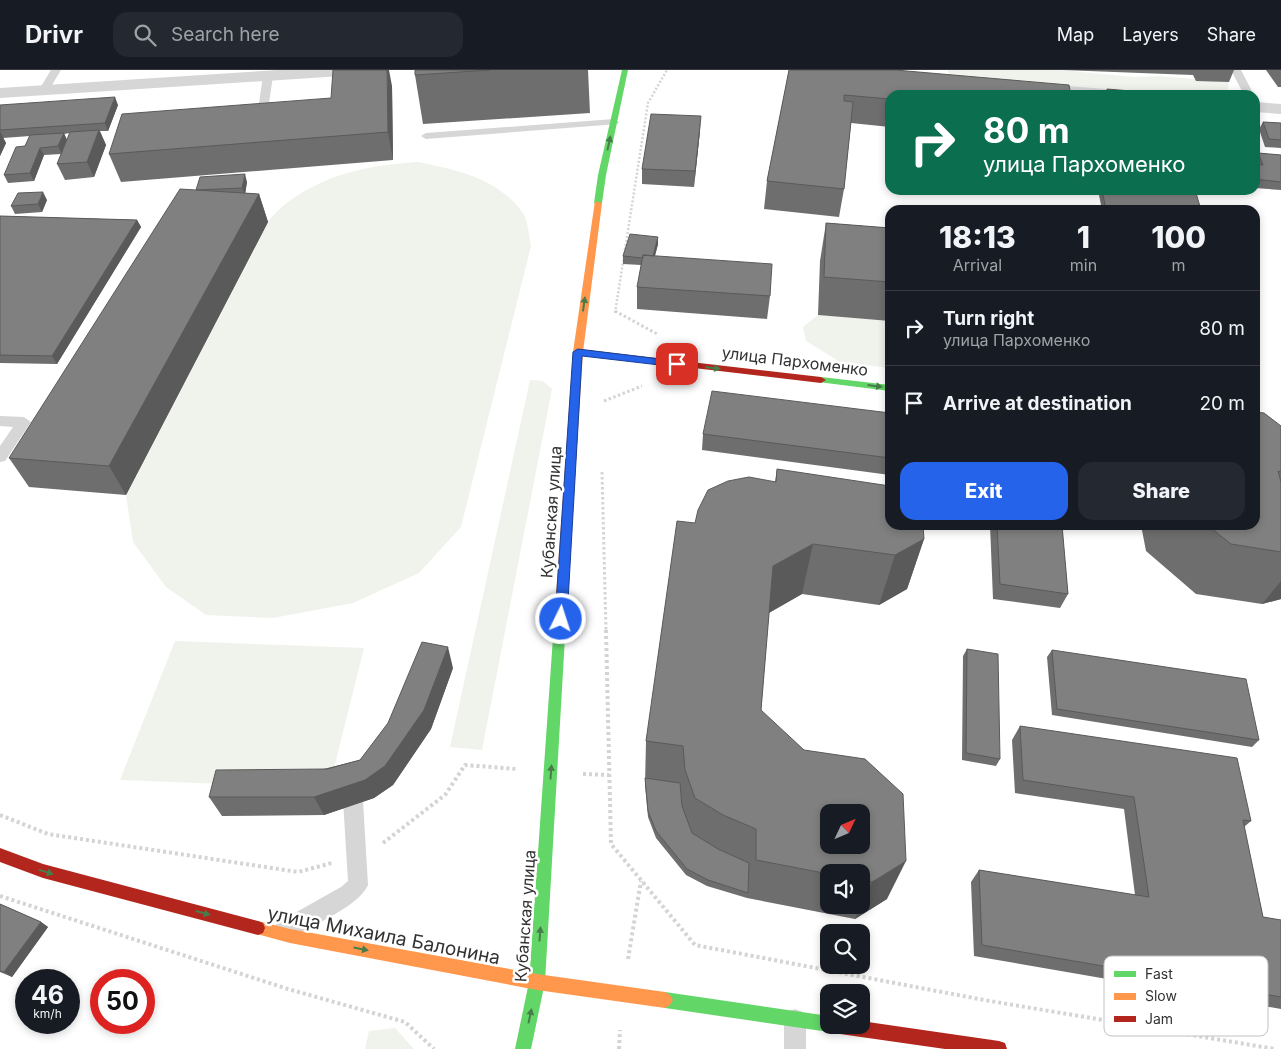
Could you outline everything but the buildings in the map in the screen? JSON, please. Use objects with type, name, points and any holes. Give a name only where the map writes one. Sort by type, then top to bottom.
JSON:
[{"type":"main road","name":"Кубанская улица","points":[[523,1049],[537,982],[578,352],[602,175],[625,70]]},
{"type":"main road","name":"улица Пархоменко","points":[[578,352],[885,387]]},
{"type":"main road","name":"улица Михаила Балонина","points":[[0,855],[43,871],[279,933],[537,982],[820,1023]]},
{"type":"main road","points":[[870,1030],[999,1049]]},
{"type":"street","points":[[0,93],[45,88],[357,70]]},
{"type":"street","points":[[1018,86],[1062,90]]},
{"type":"street","points":[[1260,107],[1281,109]]},
{"type":"lane","points":[[45,88],[56,70]]},
{"type":"lane","points":[[1236,70],[1246,90]]},
{"type":"lane","points":[[261,125],[268,76]]},
{"type":"lane","points":[[426,136],[614,122]]},
{"type":"lane","points":[[1260,156],[1281,158]]},
{"type":"lane","points":[[0,421],[24,422],[0,457]]},
{"type":"lane","points":[[279,933],[354,890],[358,885],[353,782]]},
{"type":"lane","points":[[795,1020],[795,1049]]},
{"type":"path","points":[[601,402],[656,381],[661,336],[615,313],[648,103],[667,70]]},
{"type":"path","points":[[602,471],[611,844],[695,945],[984,1000],[1104,1020]]},
{"type":"path","points":[[0,815],[48,834],[298,872],[373,851],[445,794]]},
{"type":"path","points":[[0,896],[288,989],[405,1022],[434,1049]]},
{"type":"path","points":[[1198,1036],[1275,1049]]},
{"type":"shaded area","points":[[947,70],[1062,70],[1133,77],[1159,76],[1229,82],[1226,90],[1104,90],[951,76]]},
{"type":"shaded area","points":[[418,162],[462,172],[502,191],[525,216],[531,246],[461,527],[419,573],[353,603],[273,618],[206,615],[166,587],[133,542],[126,495],[257,234],[284,205],[299,194],[315,186],[348,173],[365,169]]},
{"type":"shaded area","points":[[818,315],[885,321],[885,367],[840,362],[806,341],[803,327]]},
{"type":"shaded area","points":[[530,380],[543,381],[552,389],[482,750],[450,747]]},
{"type":"shaded area","points":[[175,641],[364,648],[329,788],[120,780]]},
{"type":"shaded area","points":[[395,1028],[414,1049],[365,1049],[369,1031]]},
{"type":"traffic: fast","points":[[598,203],[602,175],[625,70]]},
{"type":"traffic: fast","points":[[821,380],[885,387]]},
{"type":"traffic: fast","points":[[523,1049],[537,982],[559,637]]},
{"type":"traffic: fast","points":[[665,1000],[820,1023]]},
{"type":"traffic: slow","points":[[559,637],[578,352],[598,203]]},
{"type":"traffic: slow","points":[[258,928],[290,936],[537,982],[665,1000]]},
{"type":"traffic: jam","points":[[578,352],[821,380]]},
{"type":"traffic: jam","points":[[0,855],[43,871],[258,928]]},
{"type":"traffic: jam","points":[[870,1030],[999,1049]]},
{"type":"route","points":[[561,619],[578,352],[677,364]]}]
